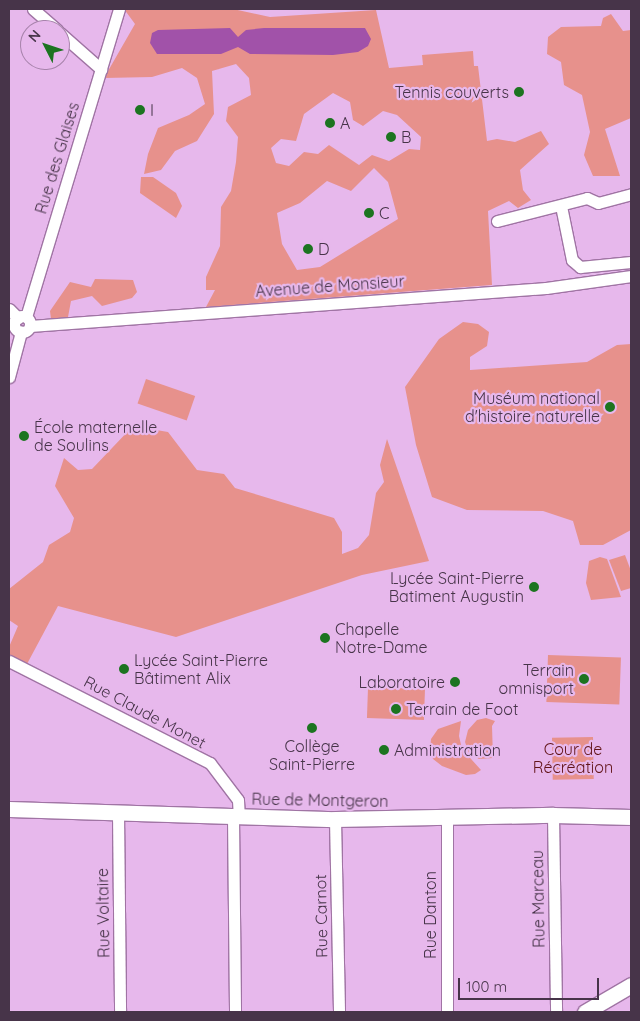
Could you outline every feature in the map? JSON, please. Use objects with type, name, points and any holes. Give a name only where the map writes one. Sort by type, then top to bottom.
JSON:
[{"type":"street","points":[[33,9],[46,20]]},
{"type":"street","name":"Rue des Glaises","points":[[9,377],[20,324],[119,9]]},
{"type":"street","points":[[70,42],[100,69]]},
{"type":"street","points":[[497,221],[587,198],[598,203],[631,194]]},
{"type":"street","points":[[561,206],[572,260],[580,267],[631,262]]},
{"type":"street","name":"Avenue de Monsieur","points":[[20,324],[546,288],[631,276]]},
{"type":"street","points":[[9,309],[20,324]]},
{"type":"street","name":"Rue Claude Monet","points":[[9,661],[210,763],[238,800],[236,817],[235,1012]]},
{"type":"street","name":"Rue de Montgeron","points":[[9,809],[236,817],[447,818],[553,815],[631,817]]},
{"type":"street","name":"Rue Voltaire","points":[[118,813],[120,1012]]},
{"type":"street","name":"Rue Marceau","points":[[553,815],[556,1012]]},
{"type":"street","name":"Rue Carnot","points":[[335,818],[339,1012]]},
{"type":"street","name":"Rue Danton","points":[[447,818],[447,1012]]},
{"type":"street","points":[[585,1012],[631,985]]},
{"type":"green space","points":[[124,9],[233,9],[270,17],[376,10],[389,68],[423,65],[422,55],[473,51],[474,66],[478,66],[487,141],[497,139],[515,142],[541,131],[549,144],[520,170],[523,190],[531,200],[518,208],[509,201],[488,211],[492,285],[206,307],[215,290],[206,290],[206,277],[220,246],[221,207],[231,191],[236,162],[238,137],[226,121],[228,107],[251,95],[249,78],[236,64],[212,71],[214,114],[197,141],[175,151],[161,170],[144,174],[148,154],[158,128],[189,115],[205,104],[197,78],[182,68],[152,77],[104,78],[135,24]],"holes":[[[333,93],[350,102],[353,120],[363,126],[383,111],[397,115],[421,137],[420,150],[409,149],[389,161],[372,155],[359,165],[329,145],[318,154],[304,152],[289,166],[276,163],[271,148],[281,139],[296,141],[304,114]],[[374,168],[388,182],[398,219],[320,267],[297,270],[282,244],[277,213],[300,203],[327,181],[351,191]]]},
{"type":"green space","points":[[611,14],[623,31],[631,30],[631,118],[605,129],[620,176],[593,176],[584,155],[590,132],[582,95],[564,85],[561,62],[547,54],[548,37],[561,27],[601,26],[603,18]]},
{"type":"green space","points":[[141,177],[153,177],[176,193],[182,206],[176,218],[140,193]]},
{"type":"green space","points":[[95,279],[133,280],[137,292],[132,298],[102,306],[92,296],[71,301],[68,317],[51,319],[50,311],[70,282],[91,287]]},
{"type":"green space","points":[[463,322],[478,324],[489,332],[487,346],[470,357],[470,370],[587,362],[617,345],[631,344],[631,530],[603,545],[580,545],[573,521],[543,511],[467,510],[432,497],[416,445],[405,387],[439,339]]},
{"type":"green space","points":[[146,379],[195,396],[187,421],[138,404]]},
{"type":"green space","points":[[133,426],[168,432],[197,470],[224,474],[235,488],[334,518],[342,532],[342,554],[358,548],[369,535],[376,493],[384,482],[380,465],[387,439],[429,561],[362,575],[176,637],[58,606],[27,664],[9,656],[9,647],[18,626],[9,620],[9,589],[43,562],[49,545],[70,532],[74,518],[55,486],[64,458],[78,470],[92,469]]},
{"type":"green space","points":[[625,555],[631,571],[631,588],[621,591],[609,560]]},
{"type":"green space","points":[[600,557],[607,559],[621,597],[591,600],[586,583],[589,561]]},
{"type":"green space","name":"Terrain omnisport","points":[[548,655],[621,658],[619,705],[546,702]]},
{"type":"green space","name":"Terrain de Foot","points":[[368,687],[425,689],[424,720],[367,718]]},
{"type":"green space","points":[[486,718],[495,721],[492,726],[493,758],[479,759],[469,753],[465,742],[468,730],[477,720]]},
{"type":"green space","points":[[461,721],[459,736],[462,749],[481,770],[475,774],[466,775],[442,766],[433,759],[430,750],[431,739],[438,729]]},
{"type":"green space","name":"Cour de Récréation","points":[[593,737],[594,779],[553,780],[552,738]]},
{"type":"shaded area","points":[[230,28],[238,37],[246,30],[264,28],[365,28],[371,39],[368,46],[358,52],[333,55],[250,54],[238,47],[221,54],[157,54],[150,43],[152,33],[158,30]]},
{"type":"place","name":"Tennis couverts","points":[[519,92]]},
{"type":"place","name":"I","points":[[140,110]]},
{"type":"place","name":"A","points":[[330,123]]},
{"type":"place","name":"B","points":[[391,137]]},
{"type":"place","name":"C","points":[[369,213]]},
{"type":"place","name":"D","points":[[308,249]]},
{"type":"place","name":"Muséum national d'histoire naturelle","points":[[610,407]]},
{"type":"place","name":"École maternelle de Soulins","points":[[24,436]]},
{"type":"place","name":"Lycée Saint-Pierre Batiment Augustin","points":[[534,587]]},
{"type":"place","name":"Chapelle Notre-Dame","points":[[325,638]]},
{"type":"place","name":"Lycée Saint-Pierre Bâtiment Alix","points":[[124,669]]},
{"type":"place","name":"Terrain omnisport","points":[[584,679]]},
{"type":"place","name":"Laboratoire","points":[[455,682]]},
{"type":"place","name":"Terrain de Foot","points":[[396,709]]},
{"type":"place","name":"Collège Saint-Pierre","points":[[312,728]]},
{"type":"place","name":"Administration","points":[[384,750]]}]
